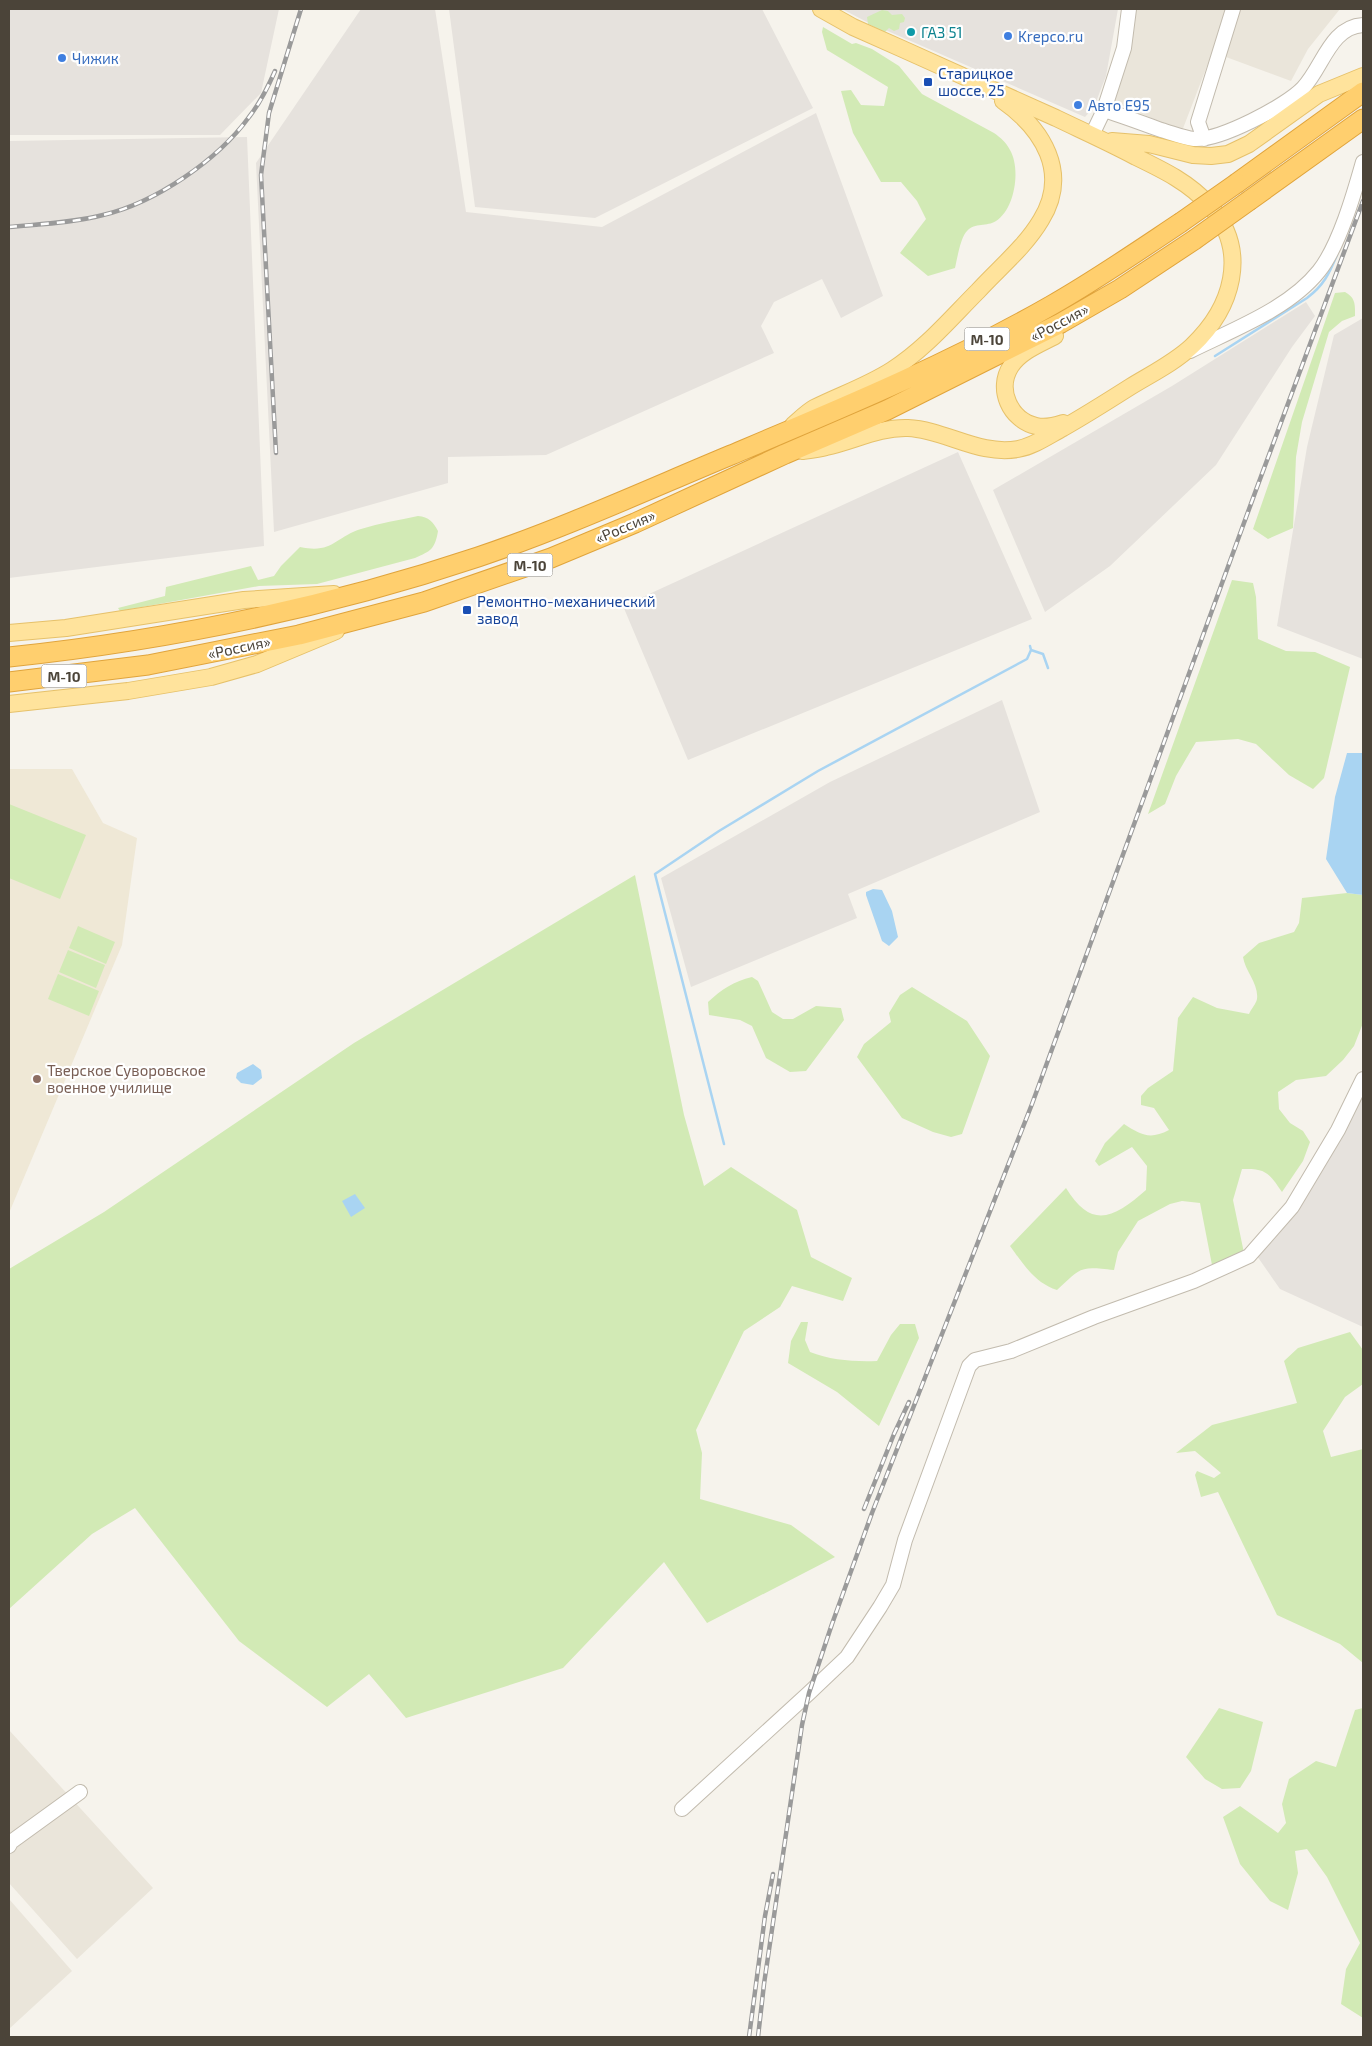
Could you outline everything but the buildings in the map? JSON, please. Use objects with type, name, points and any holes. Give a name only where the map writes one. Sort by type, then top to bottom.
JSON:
[{"type":"highway","name":"«Россия»","points":[[9,657],[115,644],[240,622],[358,593],[442,569],[542,534],[880,392],[990,338],[1058,301],[1180,223],[1237,183],[1363,82]]},
{"type":"highway","name":"«Россия»","points":[[9,682],[118,670],[299,635],[424,602],[551,558],[635,523],[784,454],[887,410],[1089,307],[1194,240],[1361,120]]},
{"type":"main road","points":[[784,454],[827,447],[872,433],[897,428],[928,431],[992,450],[1020,448],[1035,443],[1088,414],[1182,355],[1206,331],[1220,312],[1227,298],[1232,270],[1227,238],[1216,214],[1209,205],[1183,182],[1098,138],[853,28],[821,9]]},
{"type":"main road","points":[[783,433],[812,409],[893,370],[921,348],[1022,244],[1041,221],[1051,193],[1052,170],[1044,142],[1016,111],[963,76]]},
{"type":"main road","points":[[1098,138],[1149,144],[1193,155],[1221,156],[1235,152],[1249,144],[1319,94],[1363,82]]},
{"type":"main road","points":[[1088,414],[1054,426],[1037,426],[1025,422],[1015,414],[1007,401],[1004,389],[1007,374],[1017,358],[1074,326],[1089,307]]},
{"type":"main road","points":[[9,633],[66,628],[244,600],[358,593]]},
{"type":"main road","points":[[9,704],[128,691],[211,677],[279,656],[364,618]]},
{"type":"street","points":[[1098,138],[1104,110],[1124,48],[1129,9]]},
{"type":"street","points":[[1204,139],[1198,122],[1233,9]]},
{"type":"street","points":[[1104,110],[1183,137],[1204,139],[1217,136],[1281,105],[1296,95],[1313,75],[1338,36],[1353,26],[1363,25]]},
{"type":"street","points":[[1182,355],[1254,320],[1308,283],[1328,257],[1354,191],[1363,162]]},
{"type":"street","points":[[682,1809],[810,1693],[846,1657],[880,1607],[893,1585],[905,1540],[969,1366],[975,1360],[1011,1351],[1094,1317],[1194,1281],[1249,1256],[1292,1207],[1338,1130],[1363,1079]]},
{"type":"street","points":[[9,1846],[11,1842],[80,1792]]},
{"type":"shaded area","points":[[9,9],[279,9],[261,93],[220,135],[9,135]]},
{"type":"shaded area","points":[[361,9],[435,9],[466,212],[602,227],[816,113],[883,296],[841,318],[822,279],[774,302],[761,326],[774,353],[546,455],[448,457],[448,483],[274,532],[256,163]]},
{"type":"shaded area","points":[[449,9],[762,9],[813,108],[595,218],[475,207]]},
{"type":"shaded area","points":[[842,9],[1118,9],[1106,76],[1094,107],[1085,117],[867,22]]},
{"type":"shaded area","points":[[1132,9],[1227,9],[1182,131],[1109,100]]},
{"type":"shaded area","points":[[1239,9],[1340,9],[1308,49],[1291,81],[1226,57]]},
{"type":"shaded area","points":[[247,137],[264,546],[9,578],[9,141]]},
{"type":"shaded area","points":[[1306,302],[1315,316],[1292,347],[1216,465],[1110,566],[1045,612],[993,490],[1172,386]]},
{"type":"shaded area","points":[[1363,318],[1363,659],[1277,626],[1307,447],[1334,335]]},
{"type":"shaded area","points":[[958,452],[1032,619],[688,760],[623,606]]},
{"type":"shaded area","points":[[1002,700],[1040,812],[848,894],[857,918],[691,987],[661,878],[830,782]]},
{"type":"shaded area","name":"Тверское Суворовское военное училище","points":[[9,769],[72,769],[103,823],[137,838],[122,945],[9,1213]]},
{"type":"shaded area","points":[[1363,1087],[1363,1327],[1280,1289],[1257,1256]]},
{"type":"shaded area","points":[[9,1730],[153,1888],[77,1959],[9,1883]]},
{"type":"shaded area","points":[[9,1899],[72,1971],[9,2029]]},
{"type":"green space","points":[[882,10],[888,11],[892,15],[902,14],[905,18],[904,22],[900,23],[899,29],[894,31],[889,28],[885,32],[868,24],[867,17]]},
{"type":"green space","points":[[823,27],[852,44],[856,43],[872,49],[899,66],[922,94],[994,133],[1003,140],[1010,150],[1015,167],[1015,178],[1012,198],[1008,208],[996,221],[974,226],[967,231],[961,243],[955,268],[928,276],[900,253],[926,219],[917,201],[901,182],[881,182],[853,133],[841,91],[851,90],[861,105],[884,106],[888,87],[827,50],[822,32]]},
{"type":"green space","points":[[1345,292],[1353,299],[1355,316],[1342,321],[1329,332],[1302,422],[1296,457],[1293,528],[1268,539],[1253,529],[1335,293]]},
{"type":"green space","points":[[418,516],[430,521],[438,531],[434,546],[415,558],[317,584],[259,586],[120,611],[118,608],[165,596],[166,587],[251,566],[258,580],[274,576],[300,547],[320,548],[333,544],[352,532],[361,529]]},
{"type":"green space","points":[[1232,580],[1253,583],[1256,597],[1258,639],[1286,651],[1315,652],[1350,667],[1324,778],[1313,789],[1289,775],[1256,744],[1238,739],[1196,742],[1176,776],[1165,804],[1148,814]]},
{"type":"green space","points":[[9,804],[86,835],[60,899],[9,878]]},
{"type":"green space","points":[[635,875],[684,1115],[704,1186],[731,1167],[797,1210],[811,1257],[852,1278],[843,1301],[792,1286],[780,1307],[744,1331],[696,1430],[702,1453],[700,1499],[791,1525],[835,1557],[707,1623],[664,1562],[563,1668],[406,1718],[369,1674],[327,1707],[239,1641],[135,1508],[92,1534],[9,1609],[9,1269],[104,1212],[354,1043]]},
{"type":"green space","points":[[1347,893],[1363,895],[1363,1023],[1354,1046],[1343,1060],[1326,1076],[1296,1080],[1278,1092],[1279,1109],[1290,1123],[1303,1131],[1310,1142],[1303,1161],[1282,1192],[1274,1180],[1266,1173],[1242,1169],[1233,1200],[1244,1253],[1212,1265],[1200,1203],[1182,1201],[1170,1204],[1138,1221],[1118,1252],[1114,1270],[1094,1268],[1082,1270],[1057,1290],[1042,1283],[1025,1266],[1010,1246],[1066,1188],[1076,1202],[1085,1210],[1095,1215],[1114,1213],[1146,1190],[1147,1166],[1132,1147],[1099,1166],[1095,1161],[1105,1143],[1124,1124],[1146,1135],[1156,1135],[1169,1130],[1154,1108],[1141,1105],[1141,1096],[1148,1088],[1173,1071],[1178,1018],[1193,997],[1217,1008],[1249,1014],[1257,999],[1257,993],[1243,957],[1259,943],[1294,932],[1299,923],[1302,898]]},
{"type":"green space","points":[[78,926],[115,942],[106,964],[69,948]]},
{"type":"green space","points":[[68,950],[105,965],[96,988],[59,972]]},
{"type":"green space","points":[[58,974],[99,991],[89,1016],[48,999]]},
{"type":"green space","points":[[752,977],[758,981],[772,1012],[783,1019],[793,1019],[816,1006],[841,1008],[844,1020],[806,1071],[790,1072],[766,1058],[752,1026],[740,1020],[709,1015],[708,1002],[723,990]]},
{"type":"green space","points":[[912,987],[967,1021],[990,1056],[962,1134],[951,1137],[933,1132],[902,1118],[857,1057],[864,1044],[891,1022],[889,1013],[900,995]]},
{"type":"green space","points":[[801,1322],[808,1322],[805,1340],[810,1352],[834,1359],[860,1361],[877,1361],[891,1335],[900,1324],[915,1324],[919,1338],[879,1426],[837,1392],[788,1363],[791,1341]]},
{"type":"green space","points":[[1350,1332],[1363,1350],[1363,1384],[1345,1397],[1323,1431],[1331,1457],[1363,1449],[1363,1663],[1340,1644],[1277,1615],[1218,1492],[1201,1497],[1195,1475],[1197,1471],[1214,1478],[1221,1473],[1195,1451],[1176,1453],[1212,1425],[1297,1403],[1284,1361],[1298,1348]]},
{"type":"green space","points":[[1219,1708],[1263,1722],[1251,1771],[1240,1788],[1222,1789],[1205,1779],[1186,1757]]},
{"type":"green space","points":[[1363,1708],[1363,2018],[1341,2004],[1346,1969],[1360,1943],[1327,1877],[1307,1849],[1295,1851],[1298,1873],[1288,1910],[1270,1901],[1240,1864],[1223,1817],[1240,1806],[1278,1833],[1286,1823],[1282,1804],[1289,1779],[1316,1761],[1336,1767],[1355,1710]]},
{"type":"water","points":[[1347,753],[1363,753],[1363,895],[1347,893],[1326,859],[1335,797]]},
{"type":"water","points":[[873,889],[882,890],[892,911],[898,937],[889,946],[882,941],[866,895],[866,892]]},
{"type":"water","points":[[253,1064],[261,1070],[262,1078],[253,1085],[241,1083],[236,1078],[237,1073]]},
{"type":"water","points":[[355,1194],[365,1208],[351,1217],[342,1201]]},
{"type":"waterway","points":[[1215,356],[1307,298],[1325,279],[1337,255]]},
{"type":"waterway","points":[[724,1144],[655,874],[719,831],[818,771],[1027,659],[1031,650],[1030,646]]},
{"type":"waterway","points":[[1031,650],[1043,654],[1048,668]]},
{"type":"railway","points":[[276,453],[261,175],[269,113],[301,9]]},
{"type":"railway","points":[[9,227],[91,218],[123,209],[164,190],[203,164],[236,133],[257,106],[275,71]]},
{"type":"railway","points":[[758,2037],[802,1725],[809,1693],[872,1513],[1032,1104],[1363,201]]},
{"type":"railway","points":[[864,1509],[909,1402]]},
{"type":"railway","points":[[749,2037],[765,1916],[773,1874]]},
{"type":"place","name":"ГАЗ 51","points":[[911,32]]},
{"type":"place","name":"Krepco.ru","points":[[1008,36]]},
{"type":"place","name":"Чижик","points":[[62,58]]},
{"type":"place","name":"Старицкое шоссе, 25","points":[[928,82]]},
{"type":"place","name":"Авто E95","points":[[1078,105]]},
{"type":"place","name":"Ремонтно-механический завод","points":[[467,610]]},
{"type":"place","name":"Тверское Суворовское военное училище","points":[[37,1079]]}]
